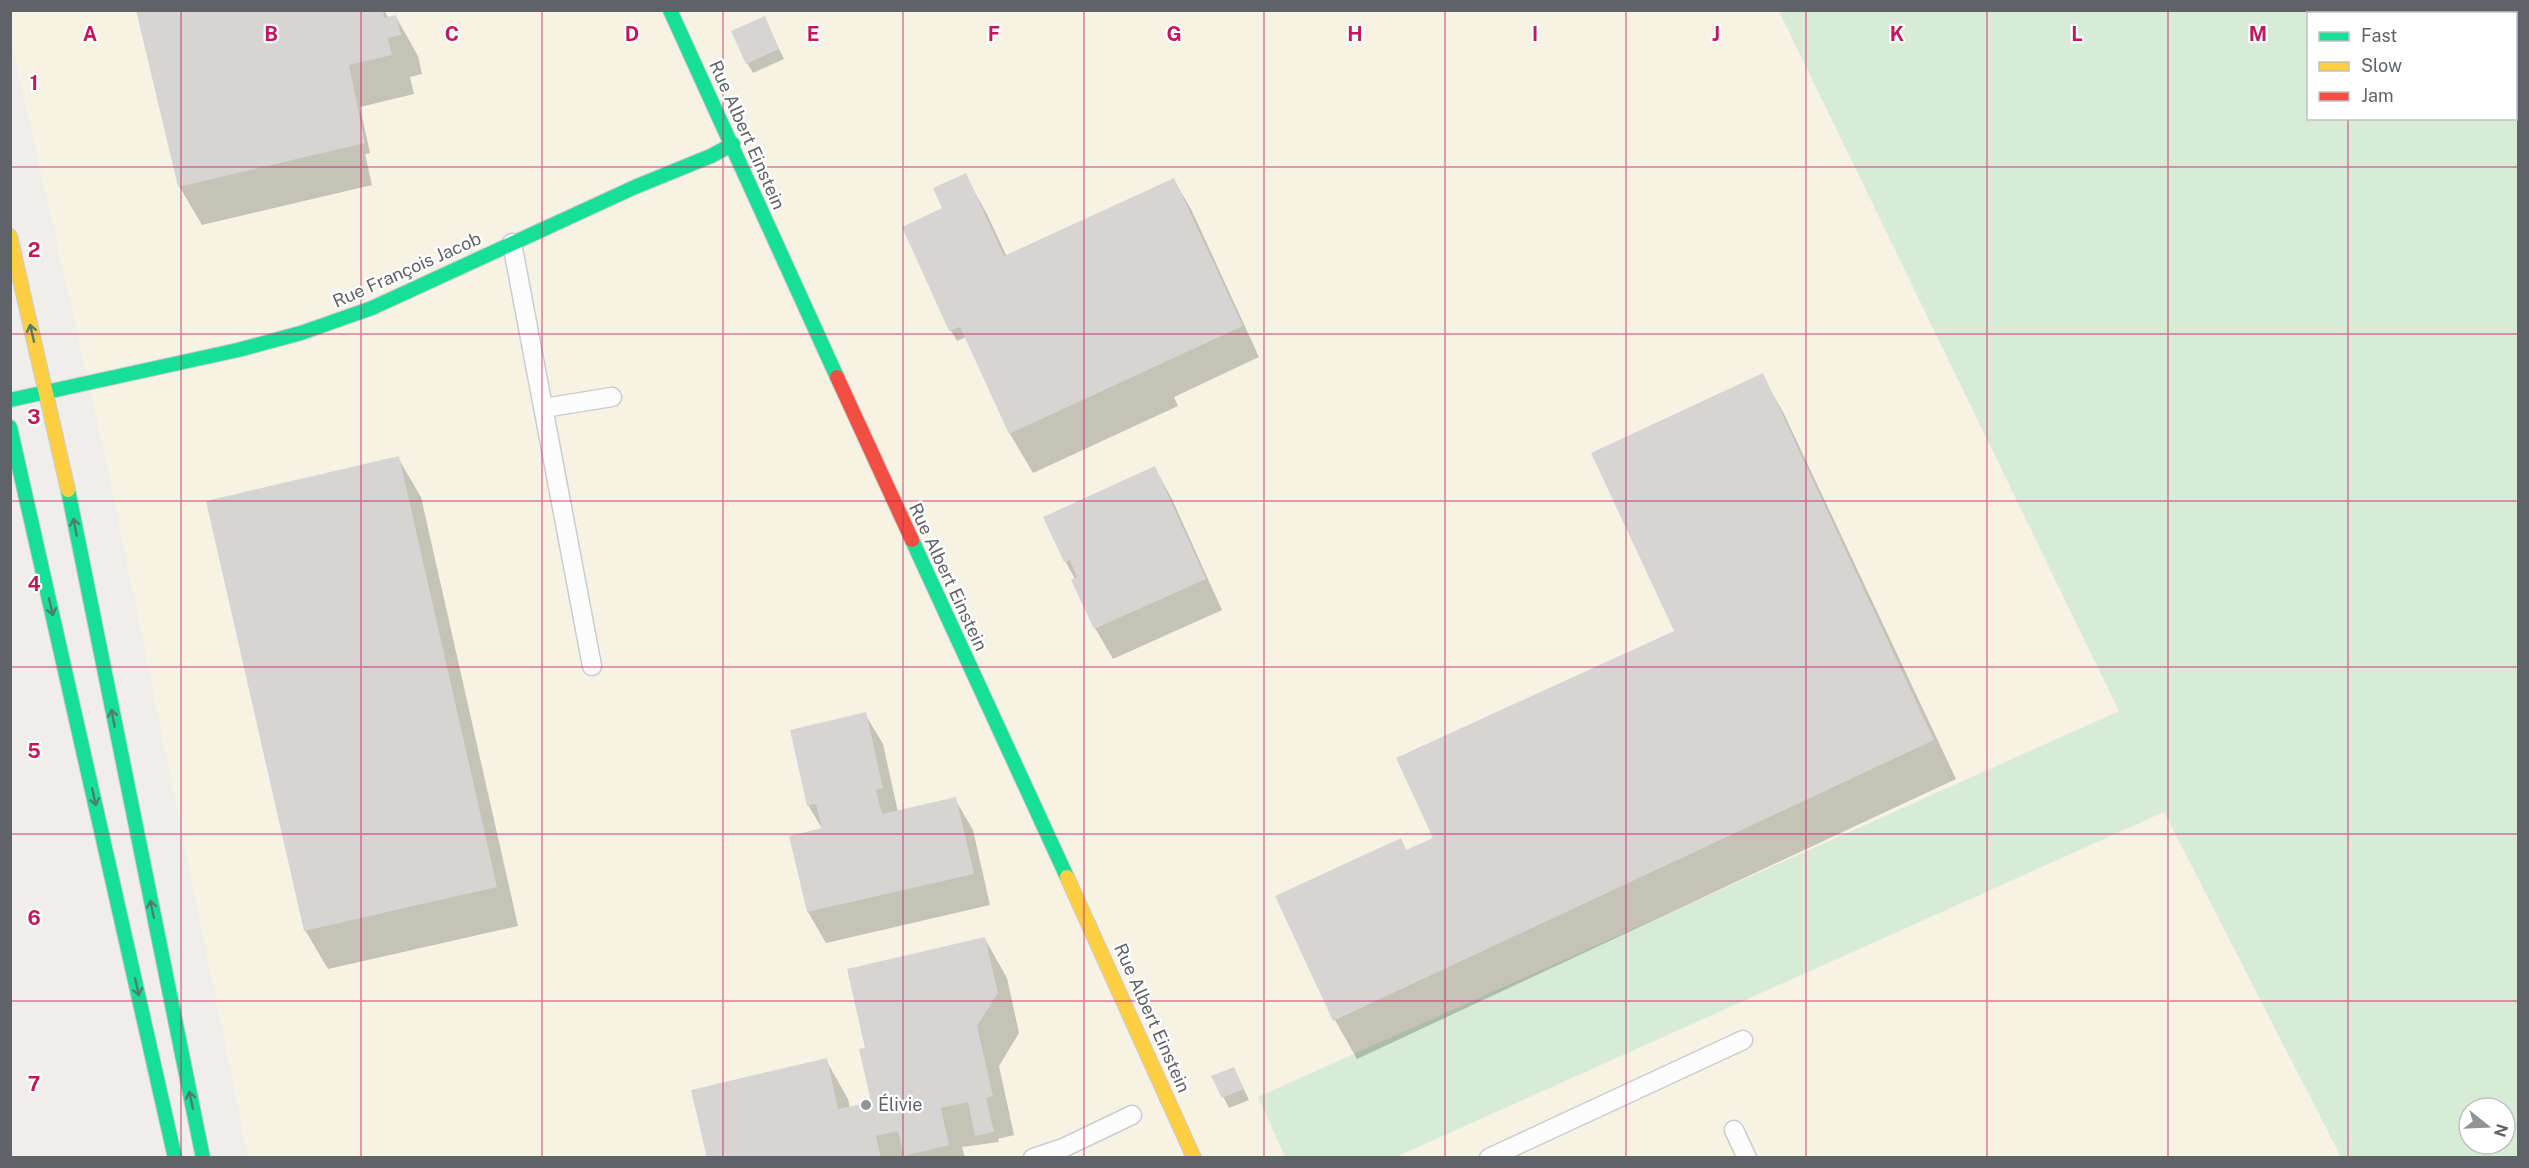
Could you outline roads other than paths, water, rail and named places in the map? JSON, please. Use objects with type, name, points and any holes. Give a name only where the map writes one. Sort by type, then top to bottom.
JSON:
[{"type":"street","name":"Rue Albert Einstein","points":[[670,10],[1005,744],[1101,946],[1194,1158]]},
{"type":"street","name":"Rue François Jacob","points":[[10,399],[238,350],[301,333],[372,309],[512,243],[711,156],[733,144]]},
{"type":"street","points":[[10,236],[65,475],[203,1158]]},
{"type":"street","points":[[10,427],[174,1158]]},
{"type":"lane","points":[[512,243],[592,666]]},
{"type":"lane","points":[[544,408],[612,397]]},
{"type":"lane","points":[[1489,1158],[1743,1040]]},
{"type":"lane","points":[[1033,1158],[1063,1148],[1132,1115]]},
{"type":"lane","points":[[1734,1130],[1747,1158]]},
{"type":"place","name":"Élivie","points":[[866,1105]]}]
